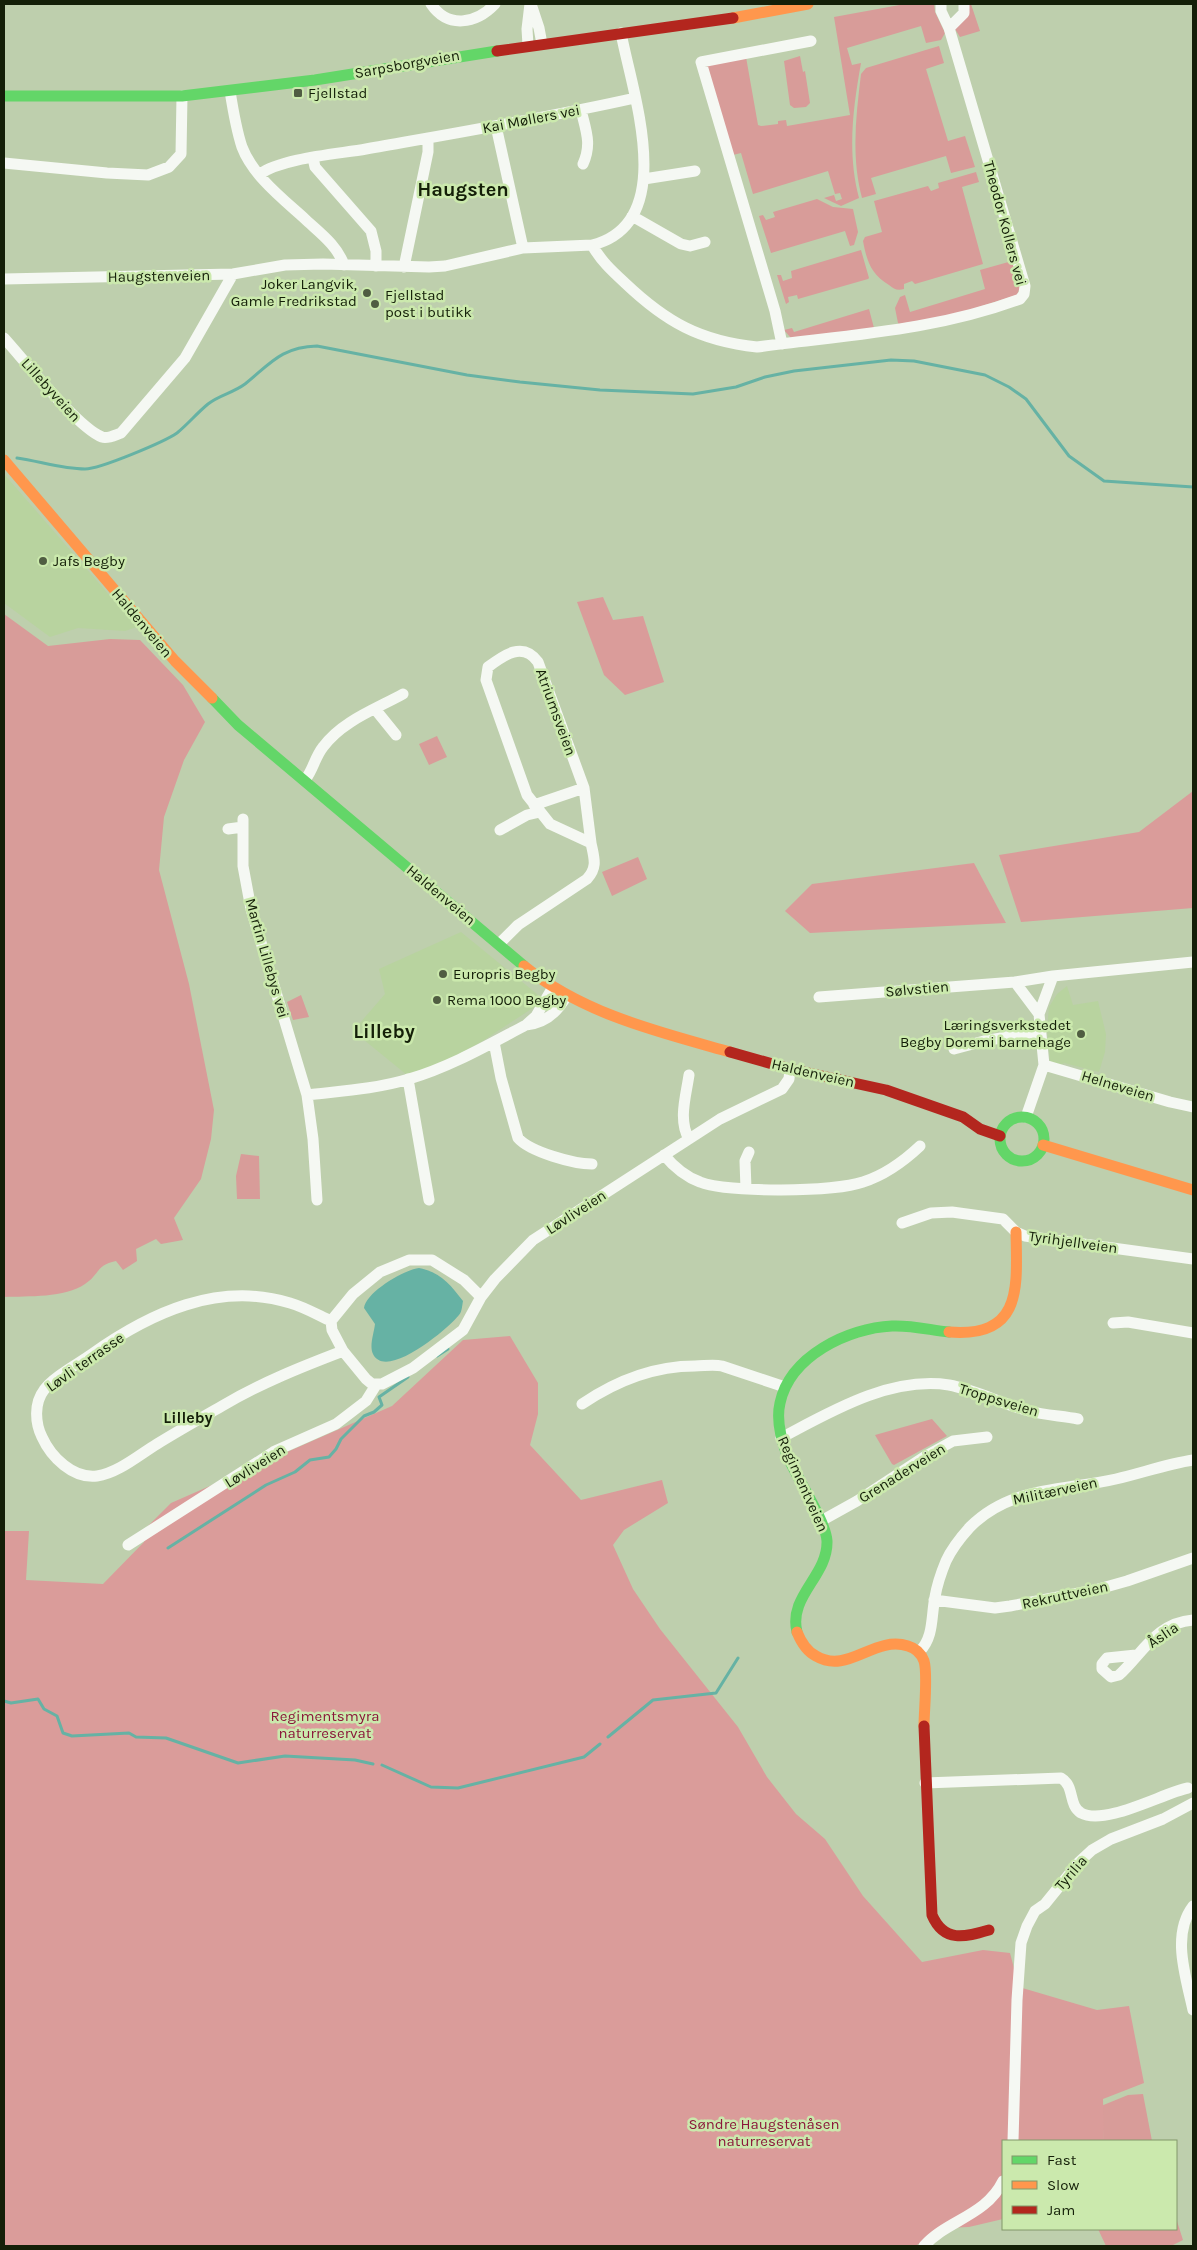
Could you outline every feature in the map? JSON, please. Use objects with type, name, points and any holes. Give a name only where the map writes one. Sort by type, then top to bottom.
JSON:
[{"type":"main road","name":"Sarpsborgveien","points":[[4,96],[182,96],[230,91],[315,80],[427,60],[528,45],[758,14],[808,4]]},
{"type":"main road","name":"Haldenveien","points":[[4,460],[203,692],[238,725],[553,987],[567,996],[632,1024],[790,1069],[886,1090],[963,1118],[980,1129],[1000,1136]]},
{"type":"main road","points":[[1026,1117],[1038,1124],[1044,1138],[1043,1146],[1034,1158],[1019,1162],[1012,1160],[1004,1154],[1000,1145],[1000,1136],[1002,1128],[1008,1121],[1026,1117]]},
{"type":"main road","points":[[1043,1146],[1193,1190]]},
{"type":"main road","name":"Regimentveien","points":[[920,1651],[905,1645],[883,1645],[852,1658],[835,1662],[815,1656],[803,1645],[797,1633],[794,1614],[797,1603],[823,1559],[827,1542],[821,1521],[780,1438],[778,1410],[785,1387],[798,1369],[812,1356],[829,1346],[861,1333],[891,1326],[903,1326],[966,1334],[977,1333],[994,1325],[1009,1309],[1013,1300],[1016,1278],[1016,1232]]},
{"type":"main road","points":[[920,1651],[925,1663],[925,1783],[933,1920],[939,1929],[953,1936],[965,1936],[989,1930]]},
{"type":"street","points":[[431,4],[444,18],[466,22],[478,18],[495,4]]},
{"type":"street","points":[[530,4],[539,28],[542,44]]},
{"type":"street","points":[[528,45],[526,29],[530,4]]},
{"type":"street","name":"Theodor Kollers vei","points":[[592,246],[602,262],[649,306],[684,328],[714,340],[757,348],[926,326],[1020,300],[1024,294],[1025,286],[949,28],[941,11],[941,4]]},
{"type":"street","points":[[949,28],[964,14],[964,4]]},
{"type":"street","points":[[592,246],[608,240],[626,225],[639,202],[644,179],[644,146],[621,33]]},
{"type":"street","points":[[782,344],[775,311],[701,62],[810,41]]},
{"type":"street","points":[[230,91],[243,148],[260,174],[276,193],[331,242],[344,265]]},
{"type":"street","points":[[4,163],[107,173],[148,175],[159,172],[176,161],[180,154],[182,96]]},
{"type":"street","name":"Kai Møllers vei","points":[[260,174],[269,167],[313,158],[496,126],[635,98]]},
{"type":"street","points":[[581,110],[588,138],[588,152],[583,164]]},
{"type":"street","points":[[496,126],[524,248]]},
{"type":"street","points":[[404,267],[428,152],[428,138]]},
{"type":"street","points":[[313,158],[315,167],[370,231],[376,251],[376,266]]},
{"type":"street","points":[[644,179],[695,170]]},
{"type":"street","points":[[632,216],[681,244],[690,246],[705,242]]},
{"type":"street","name":"Haugstenveien","points":[[4,279],[233,274],[285,265],[445,266],[524,248],[592,246]]},
{"type":"street","name":"Lillebyveien","points":[[4,338],[84,427],[103,438],[120,433],[185,358],[233,274]]},
{"type":"street","name":"Atriumsveien","points":[[499,944],[518,925],[587,879],[593,873],[595,865],[584,788],[538,662],[533,655],[526,651],[509,652],[488,667],[486,680],[527,795],[550,824],[591,843]]},
{"type":"street","points":[[304,780],[314,768],[322,748],[342,727],[403,694]]},
{"type":"street","points":[[375,709],[396,735]]},
{"type":"street","points":[[500,830],[537,809],[584,788]]},
{"type":"street","name":"Martin Lillebys vei","points":[[228,829],[243,823],[243,866],[251,909],[307,1095],[313,1139],[317,1200]]},
{"type":"street","name":"Sølvstien","points":[[819,997],[1015,982],[1053,976],[1193,962]]},
{"type":"street","points":[[1026,1117],[1044,1065],[1039,1014],[1053,976]]},
{"type":"street","points":[[1015,982],[1039,1014]]},
{"type":"street","points":[[307,1095],[364,1089],[408,1080],[446,1066],[526,1025],[536,1016],[553,987]]},
{"type":"street","points":[[526,1025],[539,1024],[551,1016],[559,1009],[567,996]]},
{"type":"street","points":[[954,1049],[984,1040],[1040,1031]]},
{"type":"street","points":[[494,1042],[501,1078],[518,1138],[525,1146],[542,1153],[592,1164]]},
{"type":"street","name":"Helneveien","points":[[1044,1065],[1170,1102],[1193,1106]]},
{"type":"street","name":"Løvliveien","points":[[128,1545],[275,1451],[336,1424],[366,1401],[376,1385],[382,1384],[413,1368],[463,1330],[481,1297],[495,1279],[533,1240],[735,1110],[773,1095],[782,1089],[789,1079],[790,1069]]},
{"type":"street","points":[[688,1139],[683,1122],[689,1075]]},
{"type":"street","points":[[408,1080],[429,1200]]},
{"type":"street","points":[[664,1155],[677,1170],[700,1182],[720,1188],[828,1188],[861,1183],[885,1173],[920,1146]]},
{"type":"street","points":[[746,1189],[746,1161],[749,1152]]},
{"type":"street","name":"Tyrihjellveien","points":[[902,1223],[931,1213],[952,1212],[1003,1219],[1016,1232],[1025,1236],[1193,1259]]},
{"type":"street","points":[[376,1385],[366,1378],[343,1351],[334,1334],[332,1321],[353,1294],[380,1272],[409,1260],[432,1260],[464,1280],[481,1297]]},
{"type":"street","name":"Løvli terrasse","points":[[332,1321],[288,1303],[266,1298],[225,1295],[187,1303],[147,1320],[51,1383],[40,1397],[37,1425],[51,1452],[62,1464],[82,1475],[98,1476],[131,1460],[269,1380],[343,1351]]},
{"type":"street","points":[[1113,1323],[1128,1322],[1193,1333]]},
{"type":"street","points":[[582,1404],[604,1389],[653,1369],[686,1365],[722,1366],[785,1387]]},
{"type":"street","name":"Troppsveien","points":[[780,1438],[872,1395],[896,1389],[934,1384],[963,1388],[1030,1411],[1078,1419]]},
{"type":"street","name":"Grenaderveien","points":[[821,1521],[953,1441],[987,1438]]},
{"type":"street","name":"Militærveien","points":[[920,1651],[929,1639],[934,1600],[947,1560],[958,1540],[985,1514],[1005,1502],[1044,1490],[1117,1479],[1148,1469],[1193,1460]]},
{"type":"street","name":"Rekruttveien","points":[[934,1600],[995,1608],[1010,1606],[1103,1588],[1193,1558]]},
{"type":"street","name":"Åslia","points":[[1136,1655],[1153,1638],[1172,1625],[1193,1620]]},
{"type":"street","points":[[925,1783],[1060,1778],[1064,1780],[1071,1790],[1075,1807],[1082,1813],[1092,1815],[1129,1810],[1188,1788]]},
{"type":"street","name":"Tyrilia","points":[[1013,2140],[1016,2000],[1023,1934],[1036,1911],[1045,1904],[1079,1862],[1092,1850],[1111,1839],[1163,1819],[1193,1803]]},
{"type":"street","points":[[1193,1906],[1186,1916],[1182,1929],[1183,1965],[1193,2010]]},
{"type":"street","points":[[924,2246],[937,2235],[983,2207],[990,2201],[1002,2183]]},
{"type":"shaded area","points":[[905,4],[934,4],[935,12],[945,33],[941,40],[926,43],[921,26],[847,48],[852,65],[861,63],[852,130],[853,164],[859,198],[841,206],[824,198],[834,195],[836,201],[842,199],[840,193],[835,194],[828,171],[753,194],[741,153],[733,155],[707,67],[710,63],[746,57],[758,125],[778,124],[778,121],[786,120],[787,126],[850,115],[834,17]]},
{"type":"shaded area","points":[[969,4],[971,4],[980,31],[960,37],[955,29],[968,15]]},
{"type":"shaded area","points":[[939,46],[944,63],[926,69],[948,141],[965,136],[975,167],[951,173],[946,156],[871,178],[876,194],[862,198],[856,167],[856,121],[861,74],[866,68]]},
{"type":"shaded area","points":[[800,56],[803,72],[805,71],[810,103],[806,107],[794,108],[790,105],[784,61]]},
{"type":"shaded area","points":[[976,172],[979,182],[962,187],[983,264],[915,284],[912,281],[904,284],[904,289],[902,290],[894,289],[883,281],[874,272],[868,261],[863,241],[865,237],[882,232],[874,201],[928,186],[931,191],[939,188],[938,183]]},
{"type":"shaded area","points":[[817,199],[833,207],[853,209],[858,232],[854,245],[850,246],[845,231],[771,253],[759,216],[763,215],[766,220],[775,217],[773,212]]},
{"type":"shaded area","points":[[861,250],[868,279],[798,299],[797,295],[788,297],[789,302],[786,304],[777,275],[781,275],[783,281],[792,278],[791,271]]},
{"type":"shaded area","points":[[1012,261],[1020,287],[1017,295],[953,315],[898,323],[895,308],[900,297],[905,295],[910,312],[985,289],[980,270]]},
{"type":"shaded area","points":[[869,309],[874,328],[791,338],[784,330],[792,328],[794,332]]},
{"type":"shaded area","points":[[4,474],[137,627],[125,631],[78,628],[50,637],[4,603]]},
{"type":"shaded area","points":[[4,614],[48,646],[110,639],[140,640],[183,685],[205,722],[184,760],[164,817],[159,870],[189,984],[214,1110],[211,1139],[201,1179],[174,1218],[183,1240],[161,1244],[156,1239],[136,1249],[137,1261],[123,1270],[116,1261],[105,1265],[77,1289],[57,1294],[4,1297]]},
{"type":"shaded area","points":[[437,736],[447,757],[429,765],[419,744]]},
{"type":"shaded area","points":[[638,857],[647,879],[612,896],[602,872]]},
{"type":"shaded area","points":[[461,932],[537,994],[542,1002],[481,1042],[448,1060],[407,1075],[353,1031],[385,994],[379,969]]},
{"type":"shaded area","points":[[1067,986],[1073,1005],[1098,1001],[1106,1034],[1105,1052],[1099,1072],[1064,1063],[1058,1066],[1050,1061],[1047,1029],[1049,1007],[1057,994]]},
{"type":"shaded area","points":[[301,995],[309,1017],[293,1020],[287,1002]]},
{"type":"shaded area","points":[[241,1154],[259,1156],[260,1199],[237,1199],[236,1176]]},
{"type":"shaded area","points":[[932,1419],[947,1436],[894,1465],[892,1464],[875,1435]]},
{"type":"shaded area","points":[[1143,2094],[1152,2140],[1104,2140],[1101,2106],[1128,2095]]},
{"type":"green space","points":[[603,597],[613,620],[643,616],[664,682],[625,695],[604,675],[577,602]]},
{"type":"green space","points":[[1193,791],[1193,908],[1021,922],[999,855],[1139,832]]},
{"type":"green space","points":[[974,863],[1006,923],[810,933],[785,911],[812,884]]},
{"type":"green space","points":[[510,1336],[538,1383],[538,1414],[530,1445],[581,1500],[662,1480],[668,1503],[624,1530],[613,1545],[633,1589],[660,1629],[738,1727],[767,1777],[796,1814],[825,1839],[863,1896],[922,1962],[983,1950],[1010,1953],[1019,1987],[1097,2010],[1129,2006],[1144,2083],[1103,2099],[1104,2140],[1002,2140],[1002,2219],[969,2227],[946,2228],[915,2246],[4,2246],[4,1531],[29,1531],[26,1580],[103,1584],[144,1542],[147,1527],[171,1503],[392,1406],[463,1340]]},
{"type":"green space","points":[[1177,2221],[1183,2240],[1171,2246],[1106,2246],[1098,2230],[1177,2230]]},
{"type":"water","points":[[419,1268],[433,1272],[449,1284],[463,1301],[461,1312],[443,1331],[417,1350],[390,1361],[380,1361],[372,1351],[375,1324],[364,1308],[366,1302],[378,1289],[396,1277]]},
{"type":"waterway","points":[[17,458],[68,468],[85,469],[117,460],[177,433],[212,401],[245,384],[269,363],[285,353],[305,347],[317,346],[467,375],[520,382],[600,390],[693,394],[736,387],[765,377],[794,371],[891,360],[914,361],[985,375],[1009,387],[1026,399],[1069,456],[1104,481],[1193,487]]},
{"type":"waterway","points":[[437,1356],[448,1349]]},
{"type":"waterway","points":[[168,1548],[266,1485],[295,1472],[310,1460],[329,1457],[341,1439],[364,1416],[374,1412],[382,1405],[379,1397],[408,1377]]},
{"type":"waterway","points":[[608,1737],[653,1700],[716,1693],[738,1658]]},
{"type":"waterway","points":[[4,1701],[11,1703],[38,1699],[44,1709],[57,1716],[63,1733],[72,1736],[129,1733],[136,1737],[166,1738],[238,1763],[285,1756],[355,1760],[373,1764]]},
{"type":"waterway","points":[[382,1765],[431,1787],[458,1788],[584,1757],[600,1744]]},
{"type":"traffic: fast","points":[[4,96],[182,96],[315,80],[497,51]]},
{"type":"traffic: fast","points":[[212,698],[238,725],[524,966]]},
{"type":"traffic: fast","points":[[1018,1117],[1026,1117],[1038,1123],[1044,1139],[1038,1155],[1026,1161],[1018,1161],[1006,1155],[1000,1143],[1000,1135],[1006,1123],[1018,1117]]},
{"type":"traffic: fast","points":[[797,1632],[796,1619],[798,1608],[821,1565],[826,1553],[827,1541],[822,1522],[791,1464],[783,1443],[779,1423],[779,1409],[786,1386],[796,1371],[808,1359],[823,1348],[857,1332],[892,1326],[949,1332]]},
{"type":"traffic: slow","points":[[733,18],[808,4]]},
{"type":"traffic: slow","points":[[4,460],[175,661],[212,698]]},
{"type":"traffic: slow","points":[[524,966],[547,983],[571,997],[622,1020],[730,1052]]},
{"type":"traffic: slow","points":[[1043,1145],[1193,1190]]},
{"type":"traffic: slow","points":[[949,1332],[973,1332],[991,1327],[1003,1317],[1011,1305],[1015,1289],[1016,1232]]},
{"type":"traffic: slow","points":[[797,1632],[809,1652],[828,1661],[839,1661],[872,1649],[896,1644],[908,1646],[915,1650],[923,1658],[925,1667],[924,1726]]},
{"type":"traffic: jam","points":[[497,51],[733,18]]},
{"type":"traffic: jam","points":[[730,1052],[790,1069],[886,1090],[963,1117],[980,1129],[1000,1136]]},
{"type":"traffic: jam","points":[[924,1726],[932,1915],[943,1930],[956,1936],[972,1935],[989,1930]]},
{"type":"place","name":"Fjellstad","points":[[298,93]]},
{"type":"place","name":"Joker Langvik, Gamle Fredrikstad","points":[[367,293]]},
{"type":"place","name":"Fjellstad post i butikk","points":[[375,304]]},
{"type":"place","name":"Jafs Begby","points":[[43,561]]},
{"type":"place","name":"Europris Begby","points":[[443,974]]},
{"type":"place","name":"Rema 1000 Begby","points":[[437,1000]]},
{"type":"place","name":"Læringsverkstedet Begby Doremi barnehage","points":[[1081,1034]]},
{"type":"district","name":"Haugsten","points":[[463,189]]},
{"type":"district","name":"Lilleby","points":[[384,1031]]},
{"type":"district","name":"Lilleby","points":[[188,1417]]},
{"type":"park label","name":"Regimentsmyra naturreservat","points":[[325,1724]]},
{"type":"park label","name":"Søndre Haugstenåsen naturreservat","points":[[764,2132]]}]
